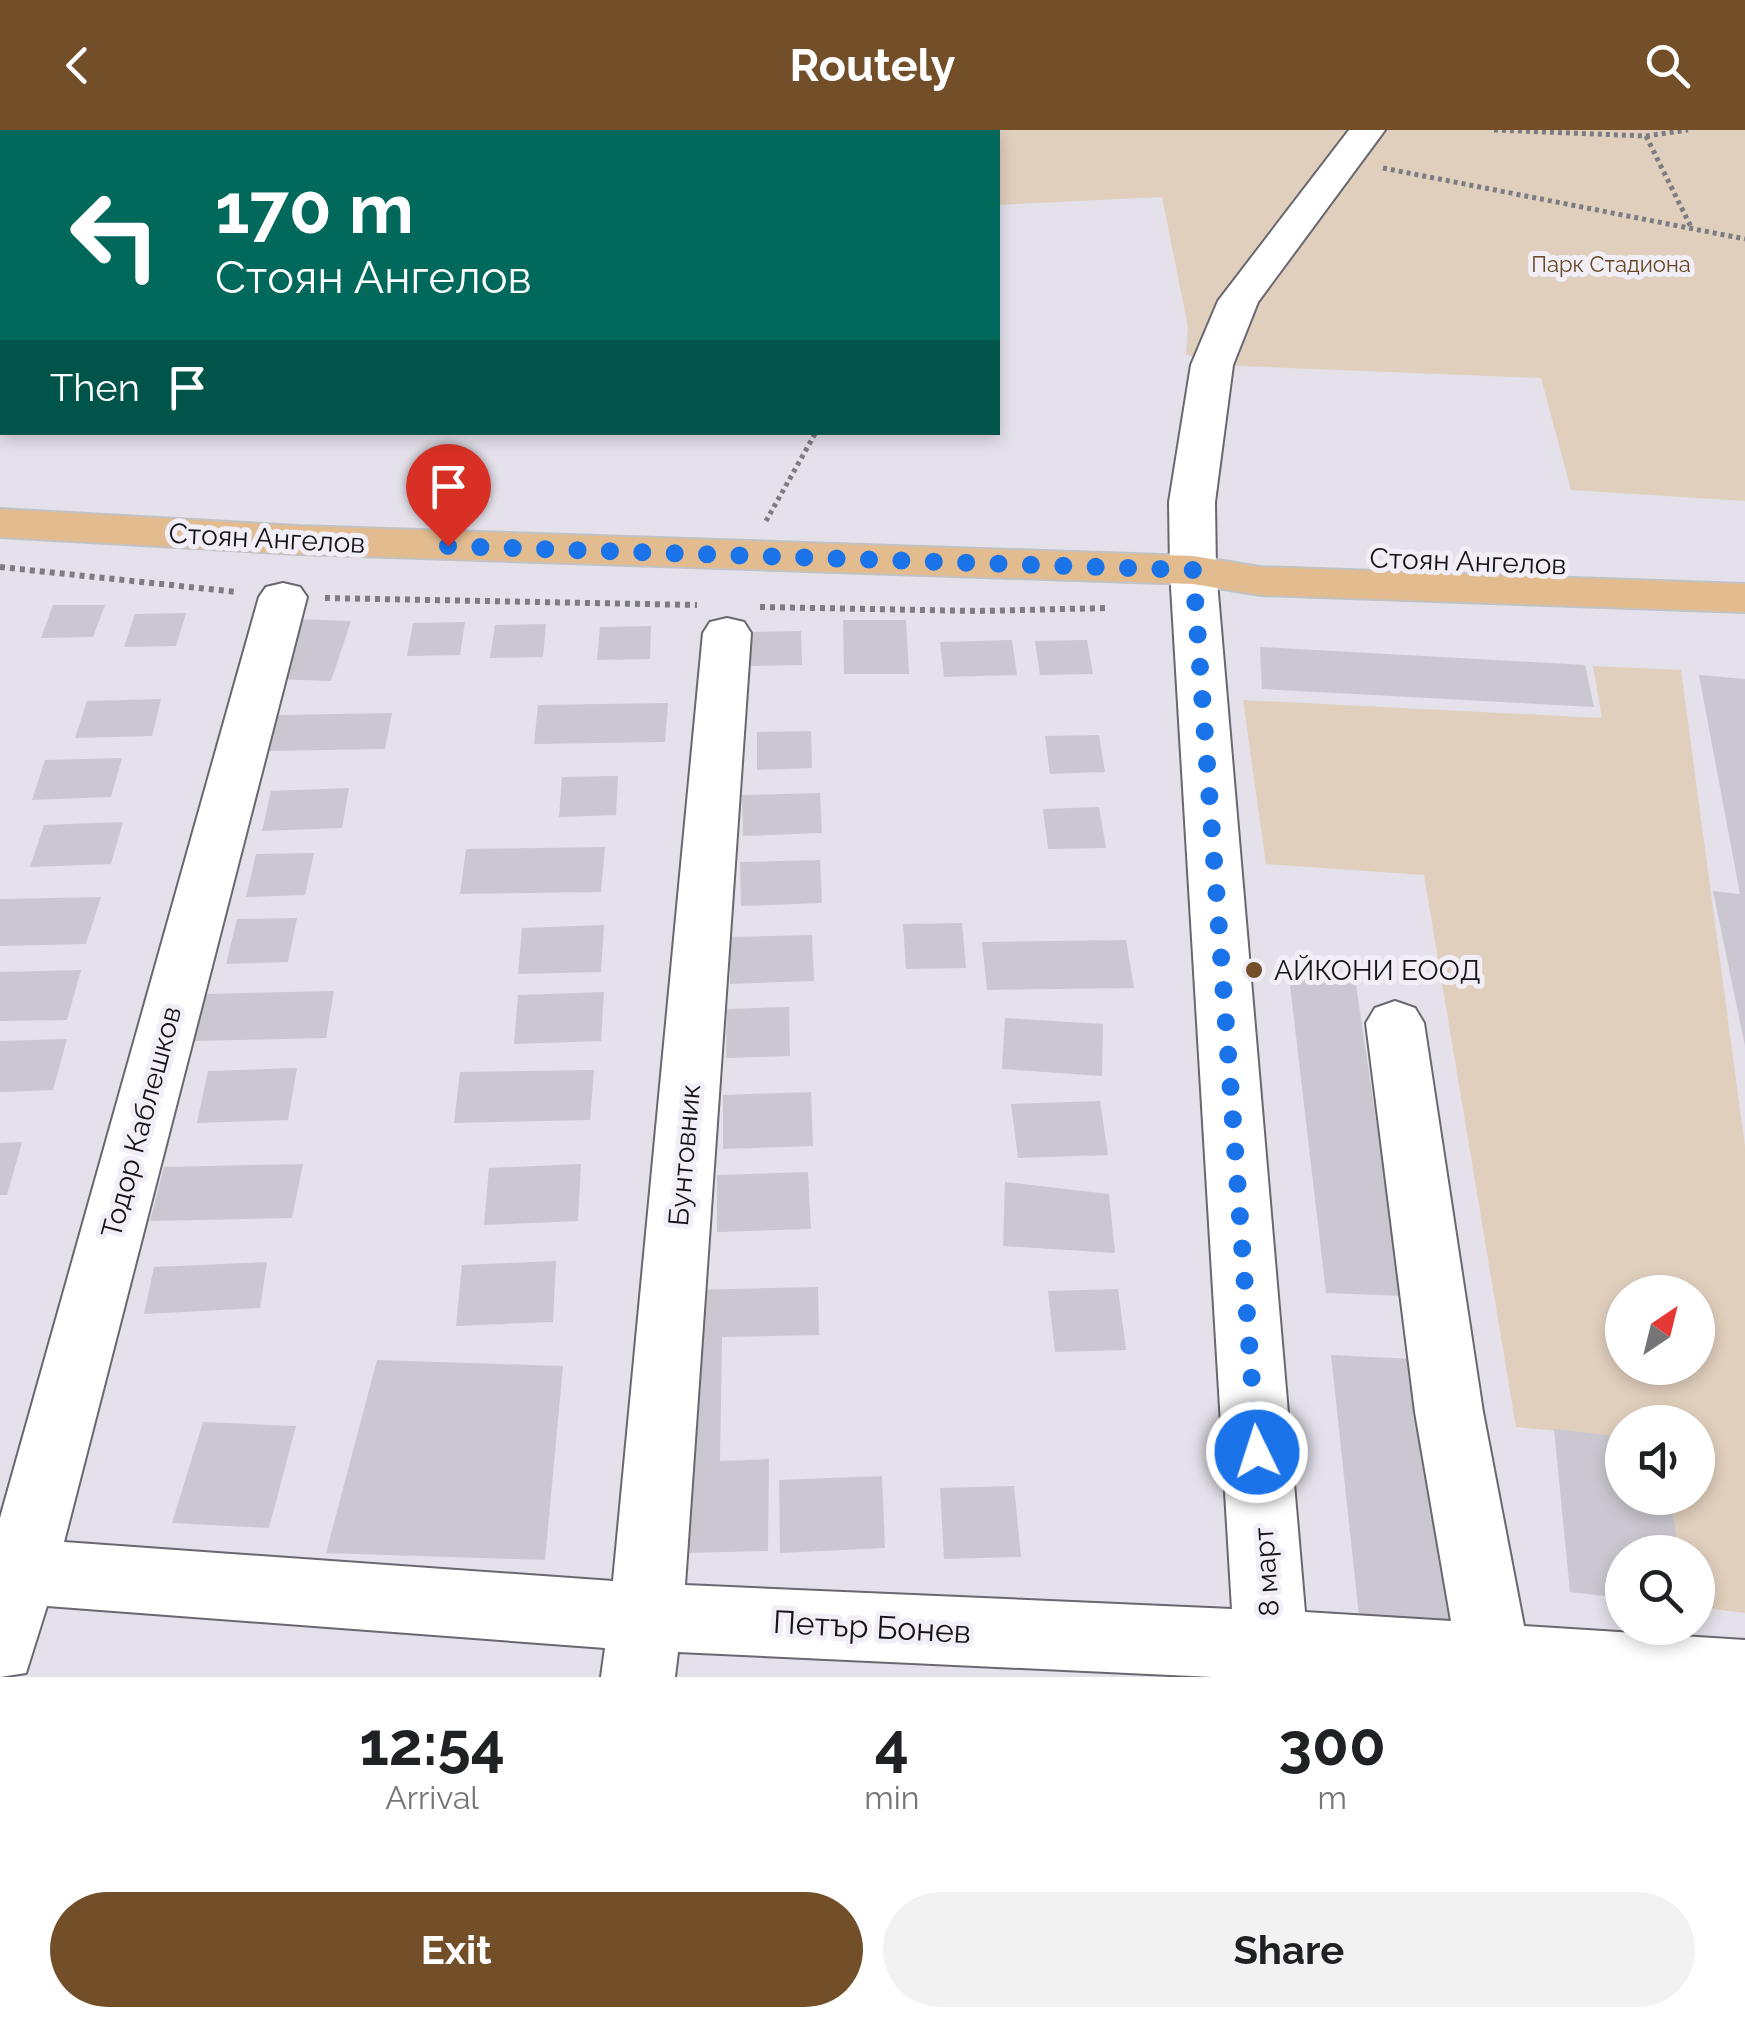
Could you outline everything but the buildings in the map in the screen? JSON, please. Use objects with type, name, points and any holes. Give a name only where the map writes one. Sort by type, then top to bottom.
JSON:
[{"type":"main road","name":"Стоян Ангелов","points":[[0,523],[299,540],[745,556],[1194,588],[1260,581],[1745,598]]},
{"type":"main road","name":"Стоян Ангелов","points":[[1194,588],[1256,552],[1745,573]]},
{"type":"street","name":"8 март","points":[[1272,1661],[1194,588],[1192,502],[1212,365],[1238,301],[1356,145]]},
{"type":"street","name":"Тодор Каблешков","points":[[0,1648],[10,1571],[283,596]]},
{"type":"street","name":"Бунтовник","points":[[642,1647],[724,615]]},
{"type":"street","points":[[1395,1024],[1449,1412],[1527,1666]]},
{"type":"street","name":"Петър Бонев","points":[[10,1571],[642,1647],[1527,1666],[1745,1675]]},
{"type":"path","points":[[1494,130],[1646,136],[1688,130]]},
{"type":"path","points":[[1646,136],[1692,228]]},
{"type":"path","points":[[1356,145],[1745,240]]},
{"type":"path","points":[[745,556],[814,435]]},
{"type":"path","points":[[0,567],[283,596],[724,615],[979,611],[1194,588]]},
{"type":"green space","name":"Парк Стадиона","points":[[1000,130],[1745,130],[1745,501],[1571,490],[1541,378],[1212,365],[1186,354],[1188,327],[1162,197],[1000,205]]},
{"type":"green space","points":[[1593,666],[1681,670],[1745,1147],[1745,1613],[1715,1609],[1715,1535],[1676,1535],[1674,1515],[1715,1515],[1715,1405],[1605,1405],[1605,1435],[1516,1427],[1424,875],[1266,864],[1243,700],[1602,718]]},
{"type":"place","name":"АЙКОНИ ЕООД","points":[[1254,970]]},
{"type":"route","points":[[448,546],[1193,570],[1257,1452]]}]
